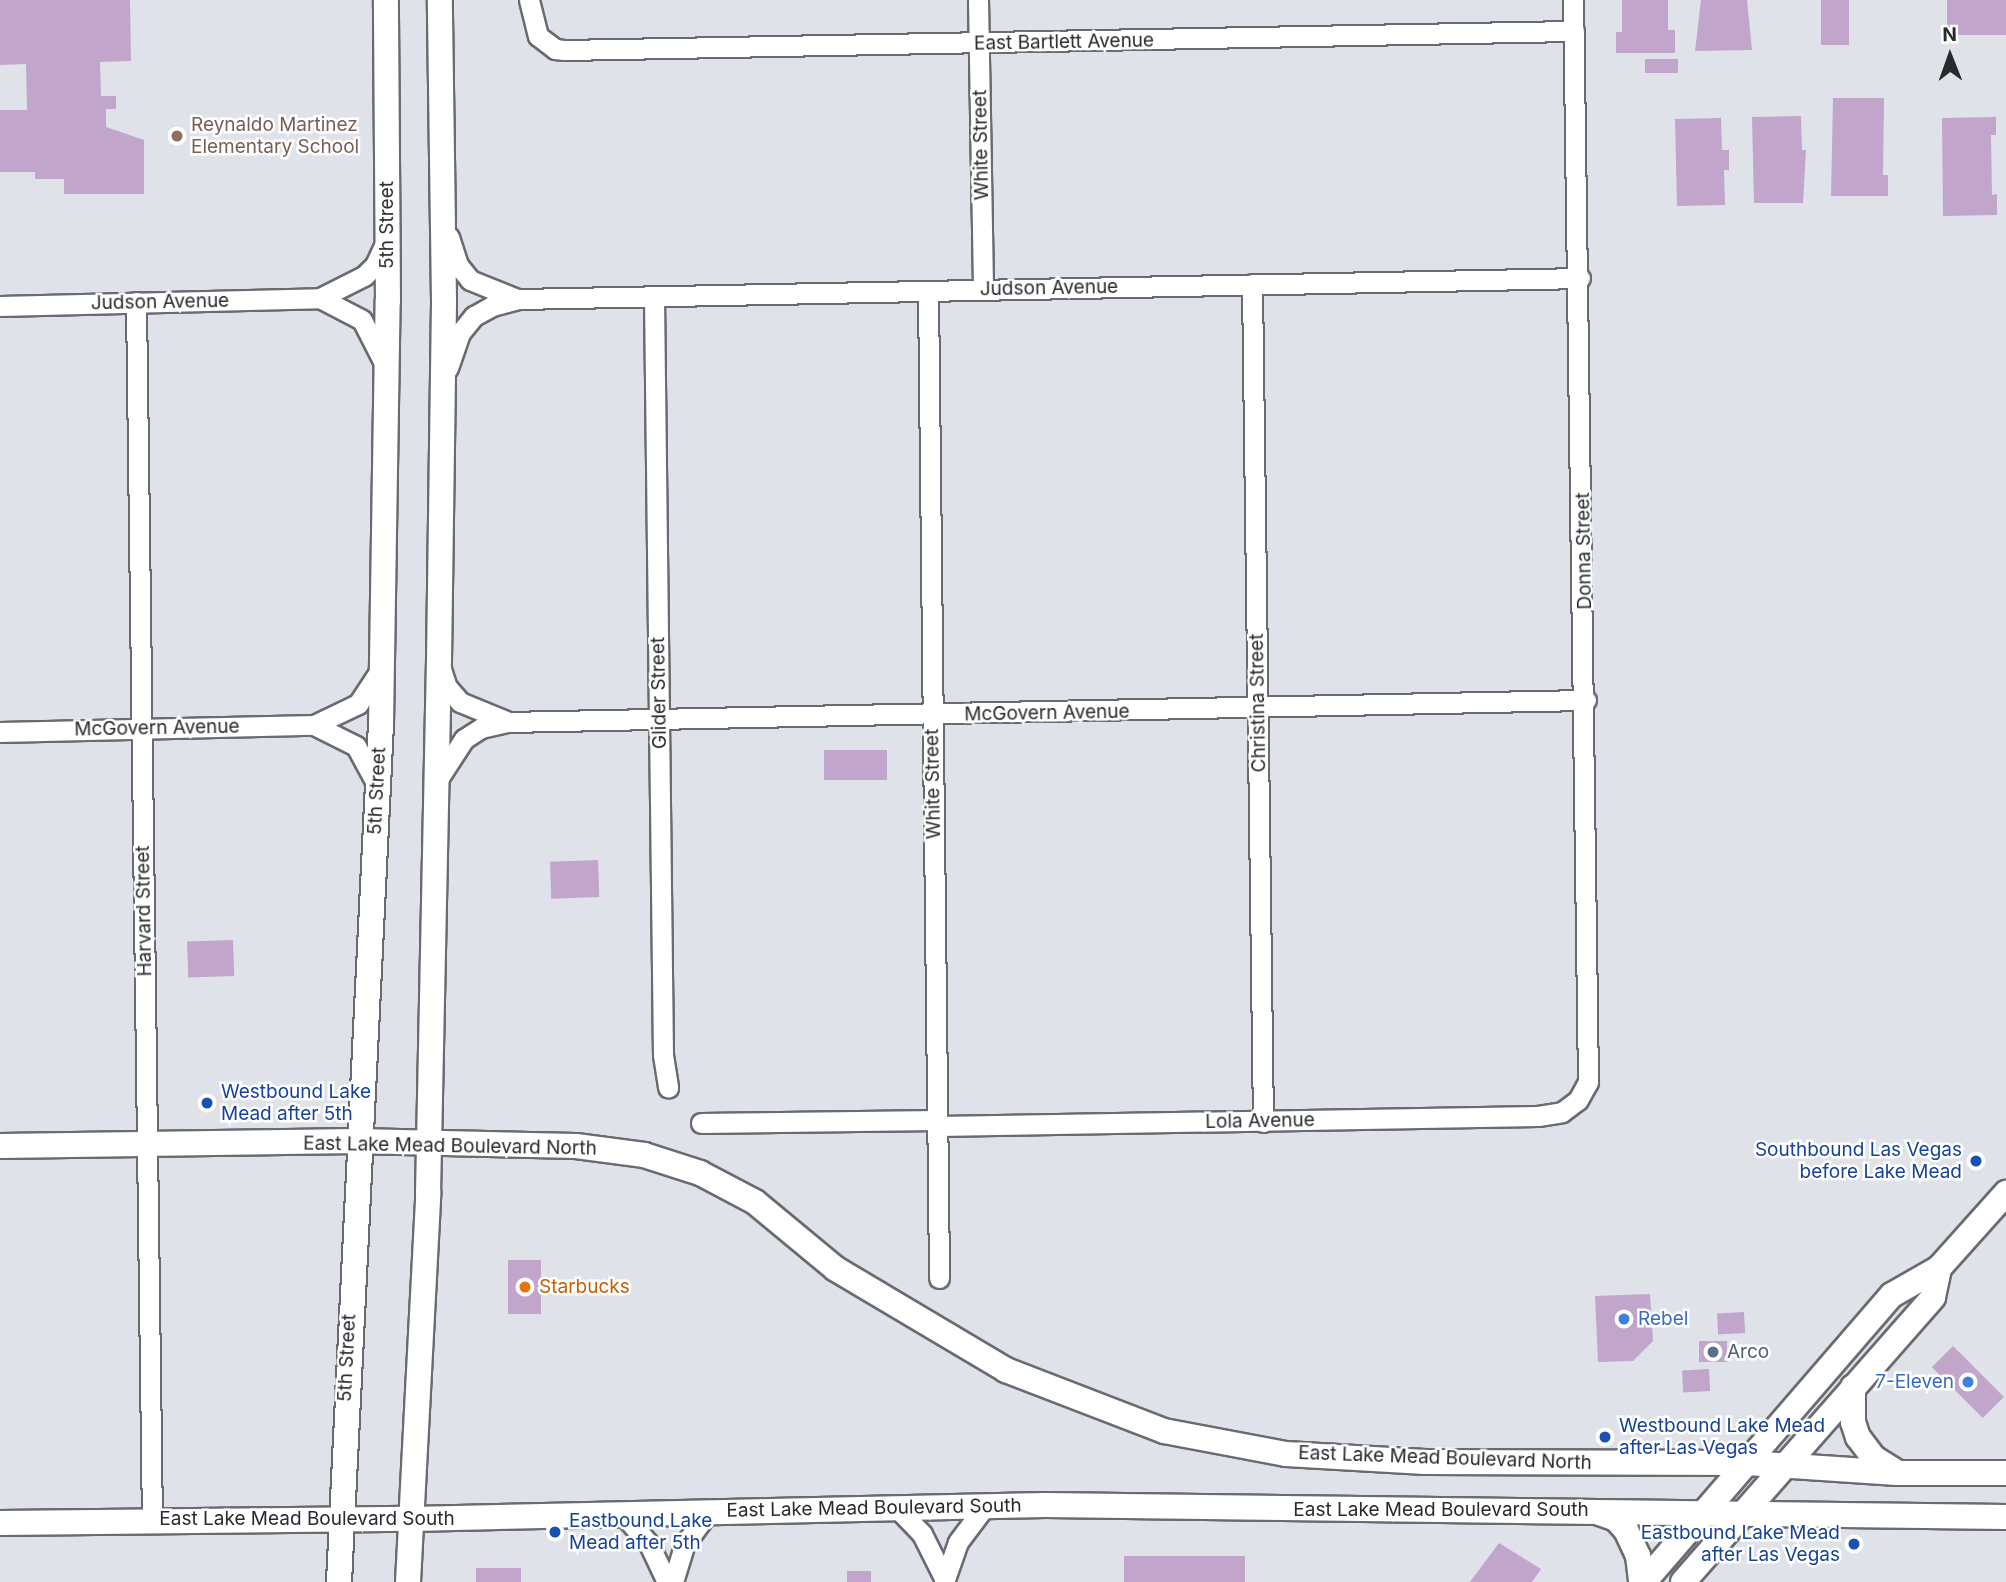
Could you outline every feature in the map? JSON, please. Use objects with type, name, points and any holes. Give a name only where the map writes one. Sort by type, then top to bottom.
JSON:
[{"type":"main road","name":"5th Street","points":[[339,1582],[357,1141],[378,787],[382,666],[387,371],[386,0]]},
{"type":"main road","points":[[408,1582],[429,1144],[433,790],[439,662],[444,384],[440,0]]},
{"type":"main road","name":"East Lake Mead Boulevard North","points":[[0,1146],[357,1141],[576,1146],[644,1155],[700,1173],[755,1202],[870,1292],[1006,1370],[1164,1431],[1286,1454],[1411,1461],[1747,1463],[1897,1473],[2006,1473]]},
{"type":"main road","points":[[1642,1582],[1706,1513],[1892,1295],[1940,1268],[2006,1193]]},
{"type":"main road","points":[[1683,1582],[1933,1297],[1940,1268]]},
{"type":"main road","points":[[1853,1387],[1853,1422],[1858,1437],[1874,1458],[1897,1473]]},
{"type":"main road","name":"East Lake Mead Boulevard South","points":[[0,1523],[412,1519],[985,1506],[2006,1517]]},
{"type":"main road","points":[[1591,1511],[1616,1519],[1626,1530],[1639,1556],[1642,1582]]},
{"type":"street","name":"East Bartlett Avenue","points":[[529,0],[533,28],[555,49],[1574,31]]},
{"type":"street","name":"White Street","points":[[978,0],[983,290]]},
{"type":"street","name":"Donna Street","points":[[1573,0],[1580,278],[1591,1060],[1588,1082],[1578,1100]]},
{"type":"street","name":"Judson Avenue","points":[[442,209],[463,273],[478,285],[518,299]]},
{"type":"street","name":"Judson Avenue","points":[[0,306],[320,298],[364,276],[375,265],[387,238]]},
{"type":"street","name":"Judson Avenue","points":[[444,384],[467,324],[492,306],[518,299],[1580,278]]},
{"type":"street","name":"Christina Street","points":[[1252,284],[1263,1122]]},
{"type":"street","name":"White Street","points":[[928,291],[939,1278]]},
{"type":"street","name":"Glider Street","points":[[654,297],[663,1055],[668,1088]]},
{"type":"street","name":"Judson Avenue","points":[[320,298],[362,320],[377,343],[387,371]]},
{"type":"street","name":"Harvard Street","points":[[136,302],[152,1520]]},
{"type":"street","name":"McGovern Avenue","points":[[439,662],[447,687],[460,702],[507,722]]},
{"type":"street","name":"McGovern Avenue","points":[[0,732],[314,725],[358,704],[382,666]]},
{"type":"street","name":"McGovern Avenue","points":[[433,790],[464,738],[481,728],[507,722],[933,716],[1586,700]]},
{"type":"street","name":"McGovern Avenue","points":[[314,725],[356,746],[378,787]]},
{"type":"street","name":"Lola Avenue","points":[[701,1123],[1263,1122],[1538,1116],[1562,1112],[1578,1100]]},
{"type":"street","points":[[944,1580],[962,1535],[985,1506]]},
{"type":"street","points":[[897,1508],[922,1534],[944,1580]]},
{"type":"street","points":[[673,1582],[684,1545],[709,1511]]},
{"type":"street","points":[[622,1513],[649,1544],[667,1582]]},
{"type":"building","points":[[0,0],[130,0],[131,61],[100,62],[101,96],[116,96],[116,109],[106,109],[106,127],[144,140],[144,194],[64,194],[64,179],[35,179],[35,172],[0,172],[0,110],[27,110],[26,64],[0,65]]},
{"type":"building","points":[[1622,0],[1668,0],[1668,30],[1675,30],[1675,53],[1616,53],[1616,32],[1622,32]]},
{"type":"building","points":[[1701,0],[1747,0],[1752,50],[1695,51]]},
{"type":"building","points":[[1821,0],[1849,0],[1849,45],[1821,45]]},
{"type":"building","points":[[1947,0],[2006,0],[2006,35],[1947,35]]},
{"type":"building","points":[[1645,59],[1678,59],[1678,73],[1645,73]]},
{"type":"building","points":[[1833,98],[1884,98],[1883,175],[1888,175],[1888,196],[1831,196]]},
{"type":"building","points":[[1801,116],[1802,150],[1806,150],[1803,203],[1754,203],[1752,117]]},
{"type":"building","points":[[1996,117],[1996,135],[1991,135],[1992,195],[1997,194],[1997,215],[1943,216],[1942,118]]},
{"type":"building","points":[[1721,118],[1722,150],[1729,150],[1729,170],[1724,170],[1725,205],[1677,206],[1675,119]]},
{"type":"building","points":[[824,750],[887,750],[887,780],[824,780]]},
{"type":"building","points":[[598,860],[599,897],[551,899],[550,862]]},
{"type":"building","points":[[233,940],[234,976],[188,978],[187,942]]},
{"type":"building","name":"Starbucks","points":[[508,1260],[541,1260],[541,1314],[508,1314]]},
{"type":"building","name":"Rebel","points":[[1650,1294],[1653,1341],[1633,1361],[1598,1362],[1595,1296]]},
{"type":"building","points":[[1744,1312],[1745,1333],[1718,1334],[1717,1313]]},
{"type":"building","points":[[1699,1341],[1727,1341],[1727,1362],[1699,1362]]},
{"type":"building","name":"7-Eleven","points":[[1953,1346],[2004,1397],[1983,1418],[1932,1367]]},
{"type":"building","points":[[1709,1369],[1710,1391],[1683,1392],[1682,1370]]},
{"type":"building","points":[[1499,1543],[1541,1569],[1532,1582],[1470,1582]]},
{"type":"building","points":[[1124,1556],[1245,1556],[1245,1582],[1124,1582]]},
{"type":"building","points":[[476,1568],[521,1568],[521,1582],[476,1582]]},
{"type":"building","points":[[847,1571],[871,1571],[871,1582],[847,1582]]},
{"type":"place","name":"Reynaldo Martinez Elementary School","points":[[177,136]]},
{"type":"place","name":"Westbound Lake Mead after 5th","points":[[207,1103]]},
{"type":"place","name":"Southbound Las Vegas before Lake Mead","points":[[1976,1161]]},
{"type":"place","name":"Starbucks","points":[[525,1287]]},
{"type":"place","name":"Rebel","points":[[1624,1319]]},
{"type":"place","name":"Arco","points":[[1713,1352]]},
{"type":"place","name":"7-Eleven","points":[[1968,1382]]},
{"type":"place","name":"Westbound Lake Mead after Las Vegas","points":[[1605,1437]]},
{"type":"place","name":"Eastbound Lake Mead after 5th","points":[[555,1532]]},
{"type":"place","name":"Eastbound Lake Mead after Las Vegas","points":[[1854,1544]]}]
